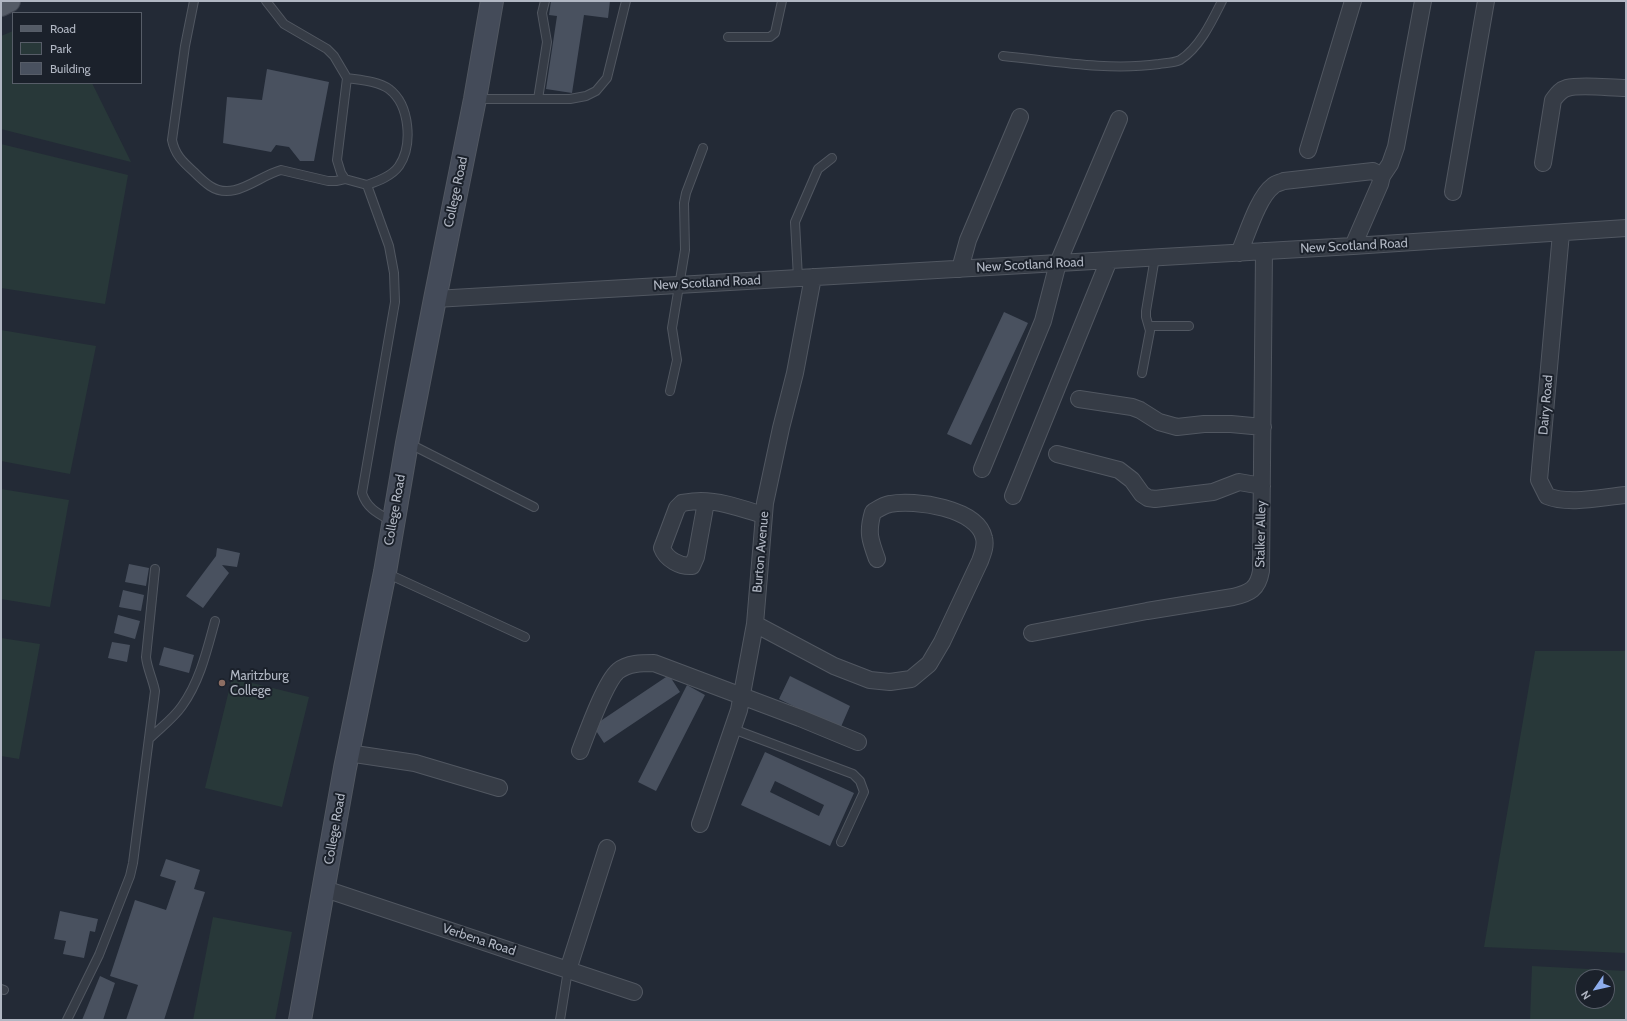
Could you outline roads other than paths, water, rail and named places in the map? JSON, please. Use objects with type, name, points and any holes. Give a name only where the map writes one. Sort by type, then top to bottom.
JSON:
[{"type":"main road","points":[[1,6],[10,1]]},
{"type":"street","name":"College Road","points":[[300,1020],[325,889],[348,753],[385,572],[393,522],[435,299],[475,99],[492,1]]},
{"type":"street","points":[[1308,150],[1353,1]]},
{"type":"street","points":[[1354,246],[1382,176],[1390,164],[1396,147],[1423,1]]},
{"type":"street","points":[[1453,192],[1486,1]]},
{"type":"street","points":[[1544,163],[1553,100],[1558,93],[1565,88],[1576,87],[1626,88]]},
{"type":"street","points":[[960,269],[968,240],[1020,117]]},
{"type":"street","points":[[982,469],[1043,321],[1058,263],[1119,120]]},
{"type":"street","points":[[1239,253],[1260,202],[1274,184],[1373,171],[1382,176]]},
{"type":"street","name":"New Scotland Road","points":[[435,299],[1239,253],[1626,228]]},
{"type":"street","name":"Dairy Road","points":[[1561,233],[1539,480],[1547,496],[1556,499],[1570,500],[1626,495]]},
{"type":"street","name":"Stalker Alley","points":[[1032,634],[1147,611],[1247,594],[1260,580],[1264,251]]},
{"type":"street","points":[[1013,496],[1109,260]]},
{"type":"street","name":"Burton Avenue","points":[[700,824],[733,729],[742,697],[755,624],[763,515],[781,428],[795,373],[806,278]]},
{"type":"street","points":[[1079,399],[1132,407],[1140,410],[1159,422],[1177,427],[1224,424],[1263,427]]},
{"type":"street","points":[[1058,454],[1119,470],[1132,480],[1142,494],[1148,498],[1155,499],[1214,492],[1239,482],[1262,486]]},
{"type":"street","points":[[706,502],[719,503],[763,515]]},
{"type":"street","points":[[755,624],[834,666],[870,680],[890,682],[911,679],[929,664],[942,642],[980,561],[985,547],[984,536],[976,524],[964,514],[947,508],[918,503],[889,504],[873,512],[869,524],[871,541],[877,559]]},
{"type":"street","points":[[580,752],[609,681],[618,670],[635,664],[654,663],[800,718],[858,742]]},
{"type":"street","points":[[348,753],[415,763],[499,788]]},
{"type":"street","points":[[568,970],[607,848]]},
{"type":"street","name":"Verbena Road","points":[[325,889],[634,992]]},
{"type":"lane","points":[[194,1],[185,46],[172,140],[174,149],[179,158],[207,183],[220,191],[229,192],[240,189],[281,170],[328,181],[345,179],[367,185],[389,175],[398,167],[404,156],[406,143],[407,119],[402,106],[389,89],[380,84],[347,78]]},
{"type":"lane","points":[[266,1],[284,24],[327,49],[334,56],[347,78],[337,160],[341,173],[345,179]]},
{"type":"lane","points":[[538,99],[547,42],[542,13],[545,1]]},
{"type":"lane","points":[[475,99],[570,99],[586,96],[596,91],[607,78],[626,1]]},
{"type":"lane","points":[[728,37],[770,37],[775,33],[782,1]]},
{"type":"lane","points":[[1003,56],[1108,66],[1149,65],[1177,61],[1191,50],[1207,29],[1222,1]]},
{"type":"lane","points":[[670,391],[677,360],[672,328],[685,250],[684,203],[686,193],[703,148]]},
{"type":"lane","points":[[806,278],[795,222],[818,168],[832,158]]},
{"type":"lane","points":[[367,185],[389,246],[394,273],[395,302],[362,493],[365,501],[371,509],[393,522]]},
{"type":"lane","points":[[1142,373],[1150,331],[1146,311],[1155,257]]},
{"type":"lane","points":[[1150,326],[1190,326]]},
{"type":"lane","points":[[408,443],[534,507]]},
{"type":"lane","points":[[67,1020],[99,956],[130,876],[155,691],[153,678],[146,664],[146,657],[155,569]]},
{"type":"lane","points":[[385,572],[525,637]]},
{"type":"lane","points":[[149,738],[172,718],[182,706],[190,692],[201,670],[215,621]]},
{"type":"lane","points":[[733,729],[853,774],[860,781],[864,792],[841,842]]},
{"type":"lane","points":[[560,1020],[568,970]]},
{"type":"place","name":"Maritzburg College","points":[[222,683]]}]
